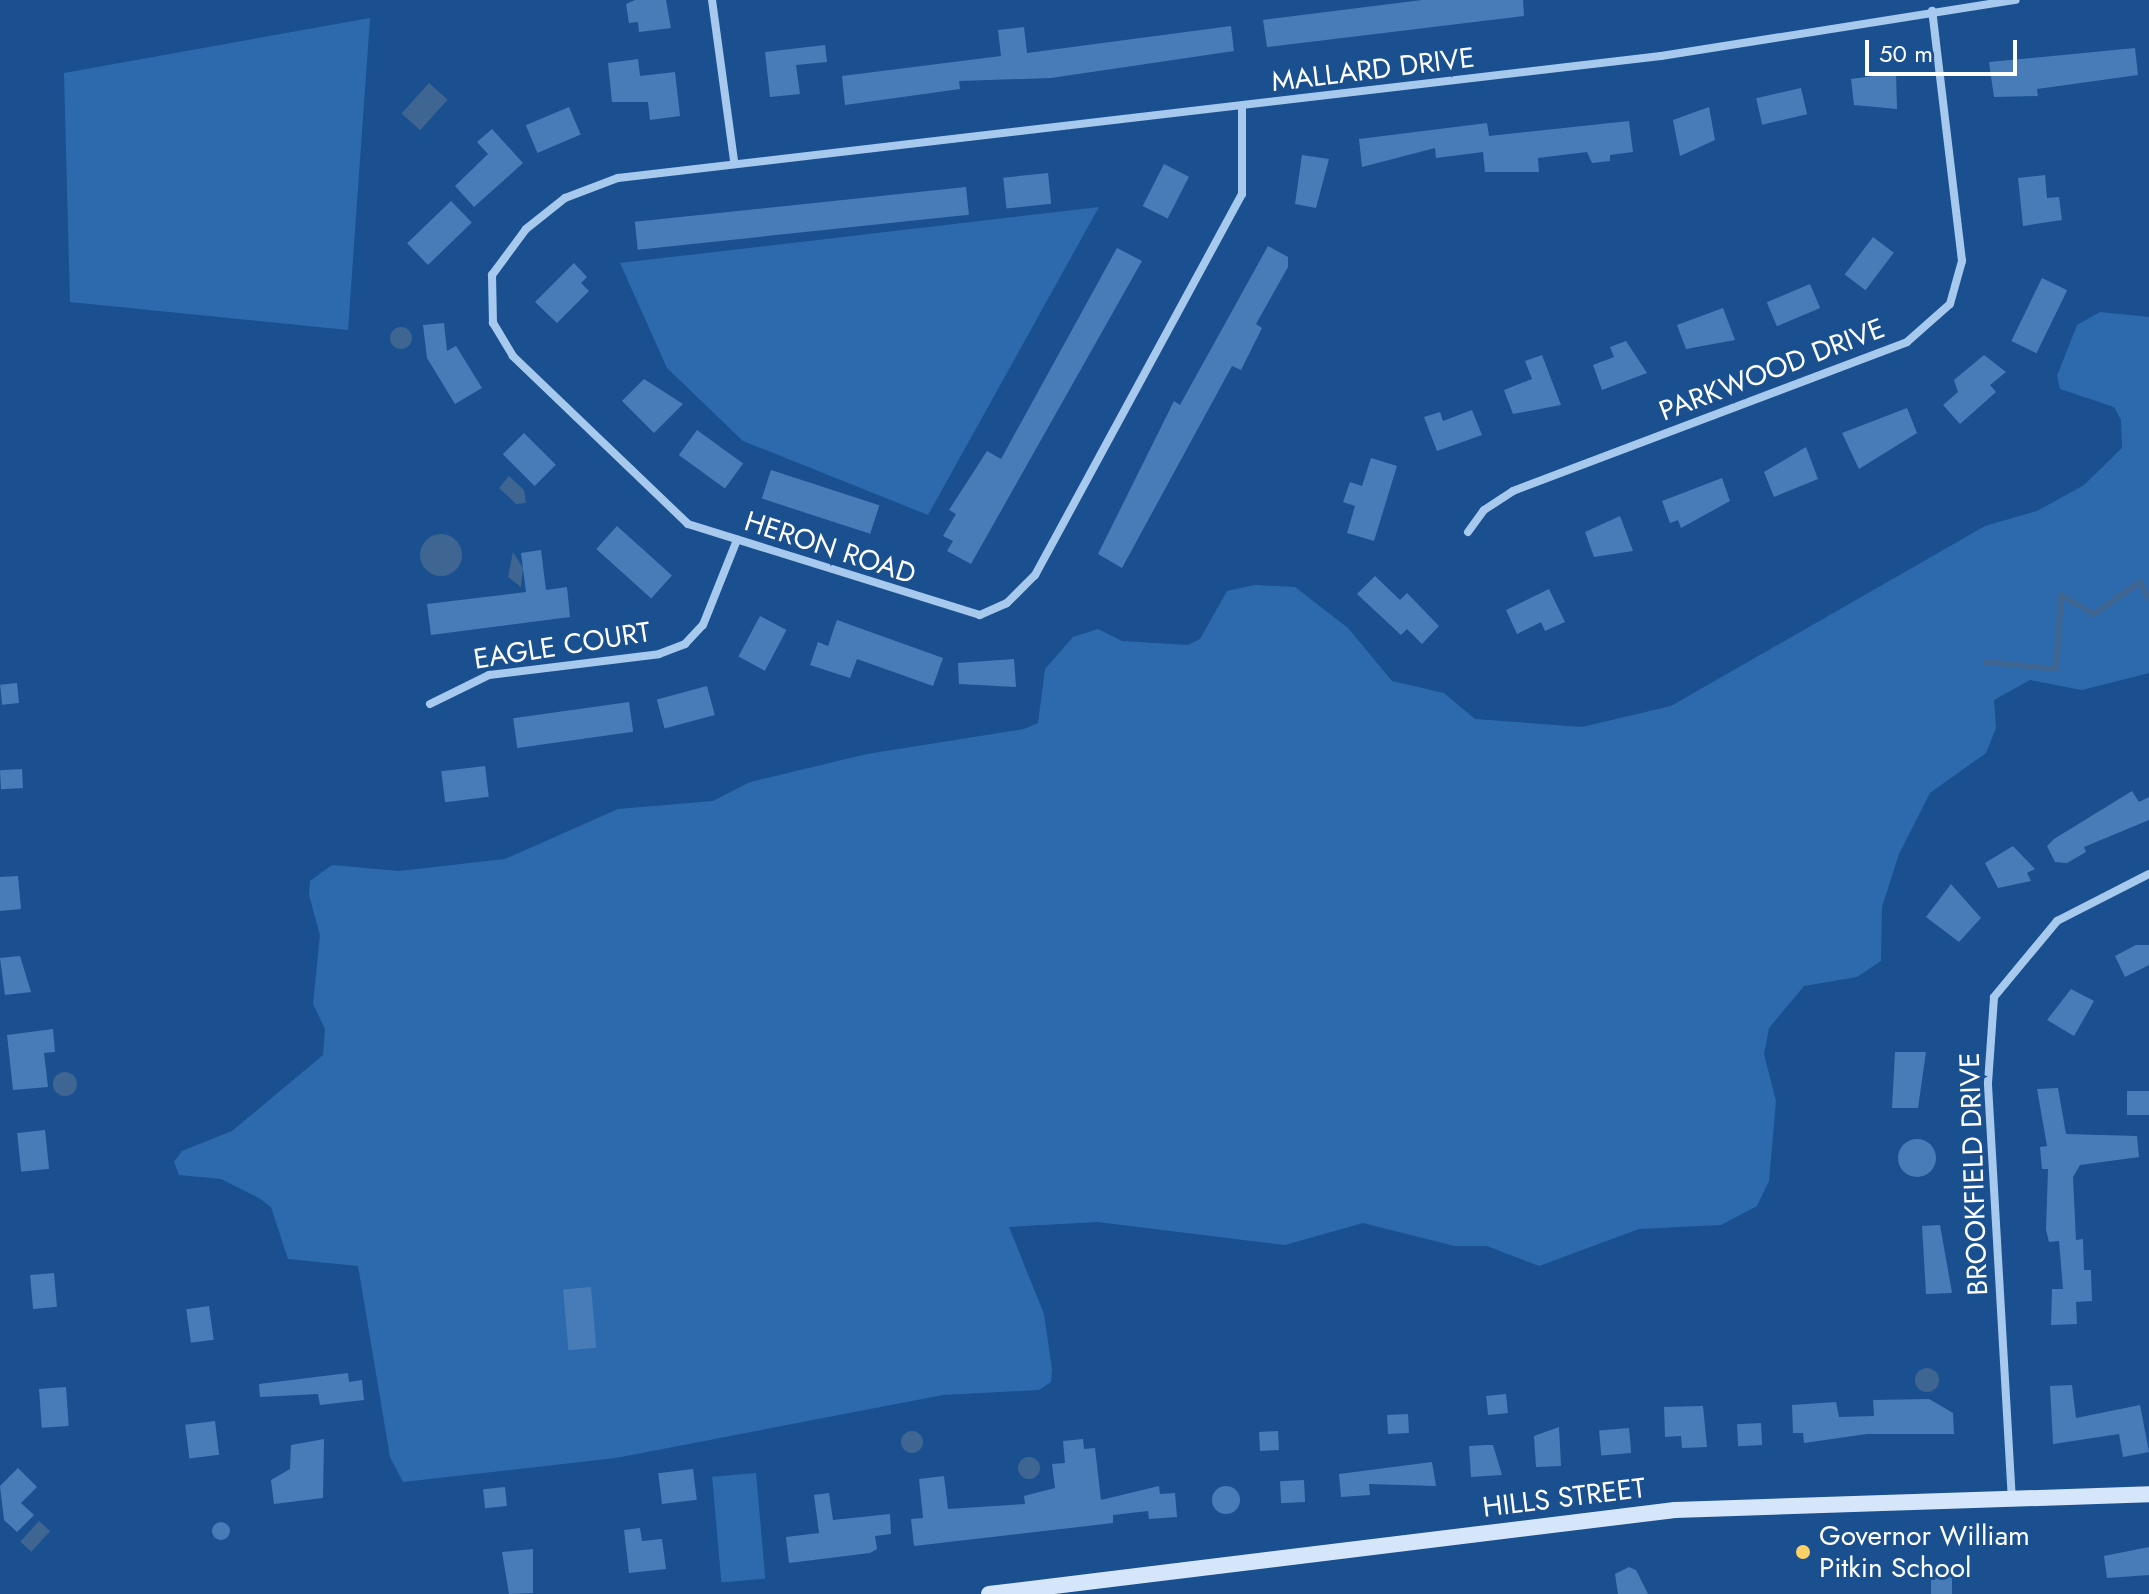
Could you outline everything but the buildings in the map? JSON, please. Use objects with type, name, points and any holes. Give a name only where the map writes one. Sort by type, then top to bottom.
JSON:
[{"type":"street","points":[[712,0],[734,161]]},
{"type":"street","name":"MALLARD DRIVE","points":[[734,161],[1242,108],[1661,56],[2016,0]]},
{"type":"street","name":"PARKWOOD DRIVE","points":[[1468,532],[1484,510],[1513,491],[1907,342],[1950,304],[1962,261],[1932,11]]},
{"type":"street","name":"HERON ROAD","points":[[734,161],[618,178],[565,198],[526,229],[492,275],[490,299],[493,323],[513,356],[667,511],[737,540],[953,611],[980,615],[1007,603],[1035,575],[1242,194],[1242,108]]},
{"type":"street","name":"EAGLE COURT","points":[[430,704],[489,675],[659,654],[685,644],[703,625],[737,540]]},
{"type":"street","name":"BROOKFIELD DRIVE","points":[[2012,1502],[1988,1083],[1994,997],[2057,921],[2149,874]]},
{"type":"street","name":"HILLS STREET","points":[[989,1594],[1677,1510],[2012,1502],[2149,1494]]},
{"type":"shaded area","points":[[370,18],[348,330],[70,302],[64,73]]},
{"type":"shaded area","points":[[429,83],[448,100],[420,130],[402,113]]},
{"type":"shaded area","points":[[1099,207],[928,515],[743,441],[667,368],[620,263]]},
{"type":"shaded area","points":[[2100,312],[2149,317],[2149,673],[2082,690],[2030,680],[1994,700],[1996,728],[1986,753],[1930,793],[1899,854],[1882,907],[1881,961],[1857,977],[1804,986],[1769,1028],[1764,1054],[1776,1101],[1769,1181],[1757,1206],[1721,1225],[1639,1229],[1539,1266],[1487,1246],[1455,1246],[1363,1223],[1285,1245],[1097,1222],[1009,1227],[1044,1314],[1052,1369],[1051,1382],[1039,1390],[943,1395],[616,1458],[403,1482],[390,1457],[358,1266],[288,1259],[271,1207],[221,1179],[179,1175],[174,1162],[182,1151],[232,1131],[323,1055],[325,1029],[313,1004],[320,935],[309,895],[310,881],[332,865],[399,871],[505,859],[618,809],[713,801],[750,782],[867,754],[1024,729],[1038,723],[1045,669],[1073,637],[1098,629],[1122,641],[1188,645],[1200,639],[1227,591],[1254,585],[1295,587],[1348,628],[1392,681],[1444,693],[1475,719],[1582,727],[1671,706],[1985,526],[2037,511],[2084,485],[2122,448],[2121,420],[2114,407],[2060,389],[2057,376],[2077,325]]},
{"type":"shaded area","points":[[397,327],[405,327],[412,338],[405,349],[397,349],[390,342],[390,334]]},
{"type":"shaded area","points":[[509,476],[524,490],[526,503],[516,504],[499,488]]},
{"type":"shaded area","points":[[441,534],[456,540],[462,555],[456,570],[441,576],[426,570],[420,555],[426,540]]},
{"type":"shaded area","points":[[513,552],[523,568],[521,587],[508,577]]},
{"type":"shaded area","points":[[65,1072],[74,1075],[77,1084],[74,1093],[65,1096],[56,1093],[53,1084],[56,1075]]},
{"type":"shaded area","points":[[1927,1368],[1936,1371],[1939,1380],[1936,1389],[1927,1392],[1918,1389],[1915,1380],[1918,1371]]},
{"type":"shaded area","points":[[912,1431],[920,1434],[923,1442],[920,1450],[912,1453],[904,1450],[901,1442],[904,1434]]},
{"type":"shaded area","points":[[1029,1457],[1037,1460],[1040,1468],[1037,1476],[1029,1479],[1021,1476],[1018,1468],[1021,1460]]},
{"type":"shaded area","points":[[756,1473],[765,1579],[721,1582],[712,1477]]},
{"type":"shaded area","points":[[39,1521],[50,1531],[31,1552],[20,1542]]},
{"type":"waterway","points":[[1986,662],[2056,669],[2061,595],[2094,614],[2140,582],[2149,599]]},
{"type":"place","name":"Governor William Pitkin School","points":[[1803,1552]]}]
